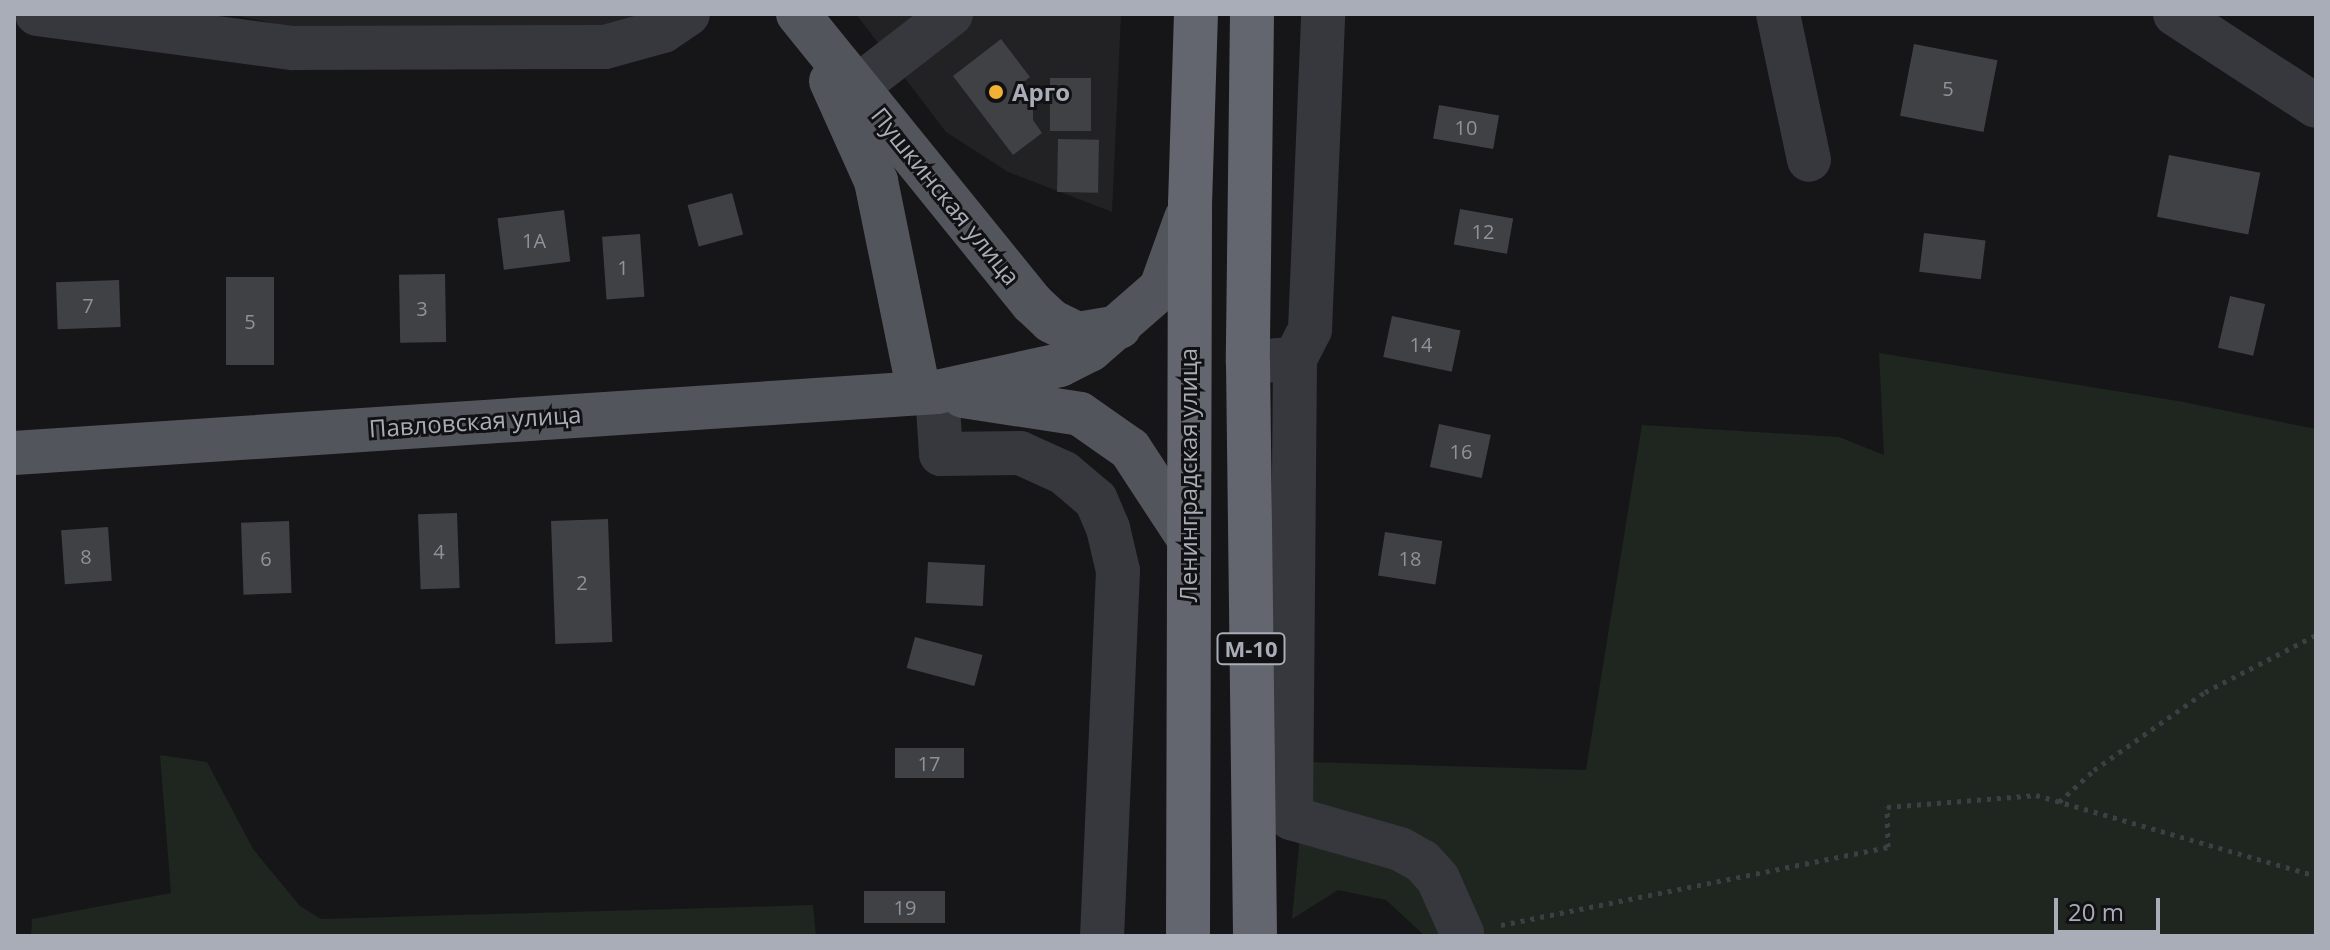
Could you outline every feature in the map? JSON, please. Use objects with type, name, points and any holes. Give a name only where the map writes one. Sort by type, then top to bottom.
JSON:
[{"type":"highway","name":"Ленинградская улица","points":[[1188,936],[1187,536],[1190,204],[1196,14]]},
{"type":"highway","name":"М-10","points":[[1252,14],[1248,362],[1255,936]]},
{"type":"main road","name":"Пушкинская улица","points":[[797,14],[1051,321],[1078,334],[1119,327]]},
{"type":"main road","name":"Пушкинская улица","points":[[797,14],[876,181],[928,392]]},
{"type":"main road","points":[[928,392],[1060,365],[1119,327],[1161,288],[1190,204]]},
{"type":"main road","points":[[928,392],[1080,414],[1130,449],[1187,536]]},
{"type":"main road","name":"Павловская улица","points":[[14,453],[928,392]]},
{"type":"street","points":[[37,14],[308,48],[605,47],[663,31],[688,14]]},
{"type":"street","points":[[1323,14],[1310,330],[1295,359],[1291,818],[1400,849],[1422,861],[1438,879],[1462,933]]},
{"type":"street","points":[[1778,14],[1809,160]]},
{"type":"street","points":[[2175,14],[2316,106]]},
{"type":"street","points":[[857,87],[942,16]]},
{"type":"street","points":[[1248,362],[1295,359]]},
{"type":"street","points":[[928,392],[941,454],[1020,453],[1064,473],[1096,500],[1108,528],[1118,571],[1102,936]]},
{"type":"path","points":[[2059,802],[2094,770],[2205,692],[2316,635]]},
{"type":"path","points":[[1462,933],[1820,857],[1888,847],[1887,807],[2036,795],[2316,876]]},
{"type":"shaded area","points":[[228,14],[657,14],[608,31],[340,37]]},
{"type":"shaded area","points":[[856,14],[1121,14],[1112,212],[1008,172],[946,132]]},
{"type":"shaded area","points":[[1879,353],[2178,401],[2316,429],[2316,936],[1425,936],[1386,900],[1338,890],[1292,919],[1307,762],[1586,770],[1642,425],[1839,437],[1884,455]]},
{"type":"shaded area","points":[[160,755],[207,762],[253,849],[300,906],[321,919],[813,905],[816,936],[31,936],[32,919],[171,893]]},
{"type":"building","name":"Арго","points":[[1001,39],[1030,77],[1021,84],[1033,99],[1033,120],[1042,133],[1013,155],[953,76]]},
{"type":"building","points":[[1914,44],[1997,60],[1984,132],[1900,116]]},
{"type":"building","points":[[1050,78],[1091,78],[1091,131],[1050,131]]},
{"type":"building","points":[[1439,105],[1499,116],[1493,149],[1433,138]]},
{"type":"building","points":[[1058,139],[1099,140],[1098,193],[1057,192]]},
{"type":"building","points":[[2169,155],[2260,173],[2248,235],[2157,217]]},
{"type":"building","points":[[732,193],[743,235],[699,246],[688,205]]},
{"type":"building","points":[[1460,209],[1513,218],[1507,254],[1454,244]]},
{"type":"building","points":[[564,210],[570,262],[504,270],[497,218]]},
{"type":"building","points":[[1924,233],[1986,241],[1981,279],[1919,272]]},
{"type":"building","points":[[640,234],[644,297],[606,299],[602,237]]},
{"type":"building","points":[[445,274],[446,342],[400,343],[399,275]]},
{"type":"building","points":[[226,277],[274,277],[274,365],[226,365]]},
{"type":"building","points":[[119,280],[121,327],[58,329],[56,282]]},
{"type":"building","points":[[2230,296],[2265,304],[2253,356],[2218,348]]},
{"type":"building","points":[[1392,316],[1460,331],[1452,372],[1383,357]]},
{"type":"building","points":[[1439,424],[1491,435],[1482,478],[1430,467]]},
{"type":"building","points":[[457,513],[460,588],[421,589],[418,514]]},
{"type":"building","points":[[608,519],[612,642],[555,644],[551,521]]},
{"type":"building","points":[[289,521],[292,593],[244,595],[241,523]]},
{"type":"building","points":[[108,527],[112,581],[65,584],[61,530]]},
{"type":"building","points":[[1385,532],[1442,541],[1435,585],[1378,575]]},
{"type":"building","points":[[928,562],[985,565],[983,606],[926,603]]},
{"type":"building","points":[[915,637],[983,655],[974,686],[907,668]]},
{"type":"building","points":[[895,748],[964,748],[964,778],[895,778]]},
{"type":"building","points":[[864,891],[945,891],[945,923],[864,923]]},
{"type":"place","name":"Арго","points":[[996,92]]}]
